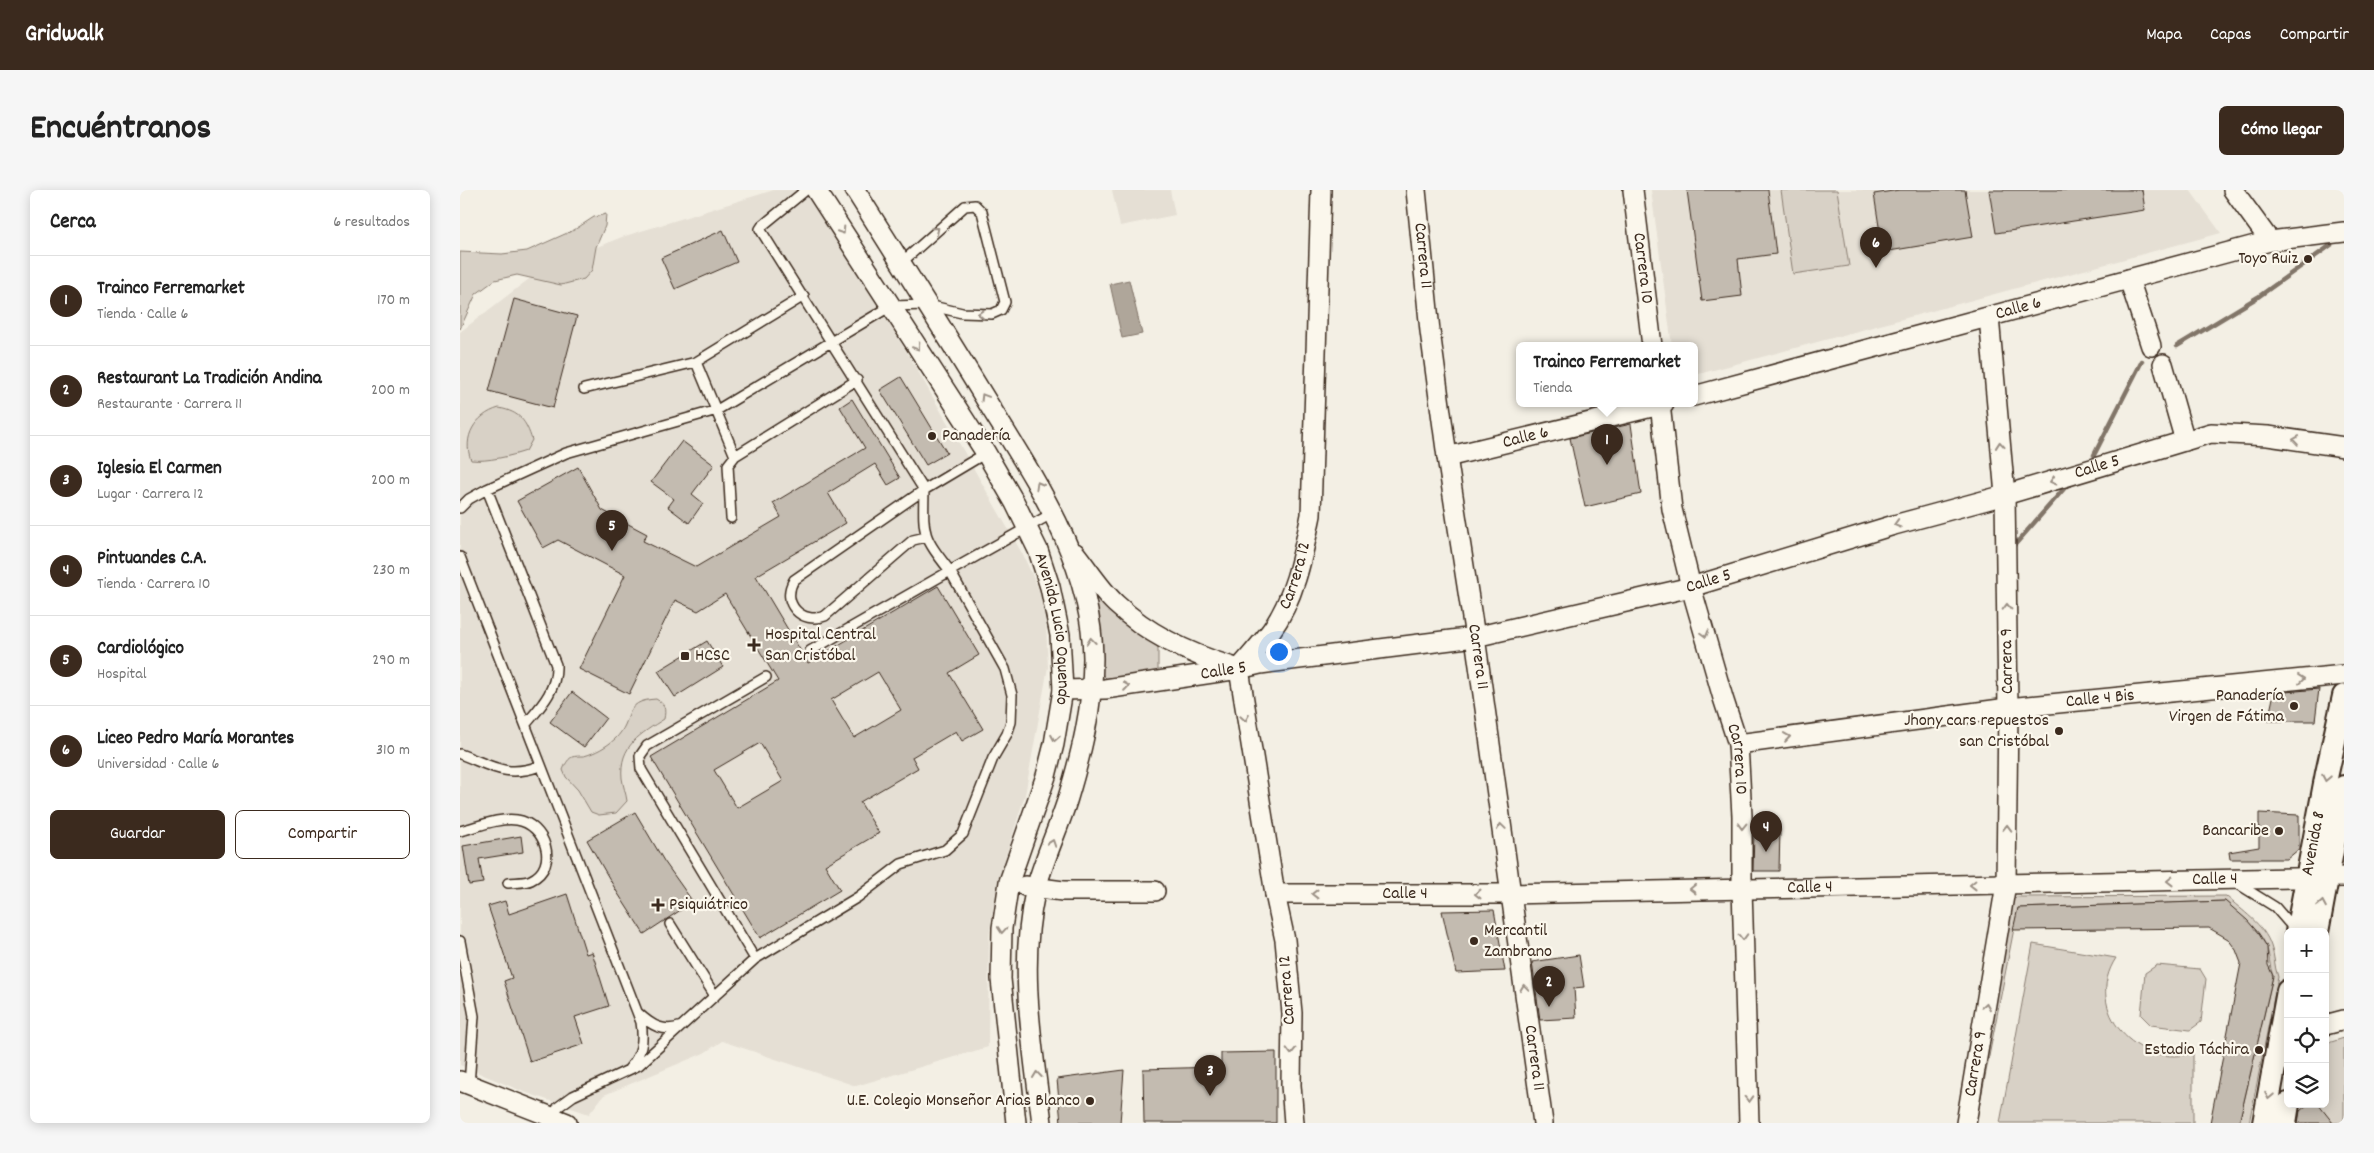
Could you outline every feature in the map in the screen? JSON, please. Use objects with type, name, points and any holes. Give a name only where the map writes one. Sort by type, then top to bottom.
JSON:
[{"type":"street","name":"Avenida Lucio Oquendo","points":[[816,190],[986,453],[1028,528],[1038,550],[1050,586],[1060,635],[1063,690],[1046,776],[1009,882],[1002,928],[1001,979],[1016,1123]]},
{"type":"street","name":"Avenida Lucio Oquendo","points":[[855,190],[1041,488],[1068,544],[1086,602],[1093,655],[1088,720],[1067,800],[1036,889],[1026,951],[1028,992],[1042,1123]]},
{"type":"street","name":"Carrera 12","points":[[1294,1123],[1291,1085],[1291,1004],[1285,940],[1275,894],[1239,669],[1272,630],[1288,598],[1302,563],[1311,515],[1321,190]]},
{"type":"street","name":"Carrera 11","points":[[1416,190],[1430,331],[1446,457],[1475,637],[1543,1123]]},
{"type":"street","name":"Carrera 10","points":[[1633,190],[1652,342]]},
{"type":"street","points":[[2234,190],[2270,241]]},
{"type":"street","name":"Calle 6","points":[[1698,395],[2270,241],[2344,232]]},
{"type":"street","points":[[2129,280],[2151,346]]},
{"type":"street","name":"Carrera 9","points":[[1966,1123],[2006,884],[2008,708],[2005,495],[1989,317]]},
{"type":"street","points":[[2163,364],[2185,441]]},
{"type":"street","name":"Calle 6","points":[[1446,457],[1649,407]]},
{"type":"street","name":"Carrera 10","points":[[1661,407],[1672,509],[1691,587],[1738,744],[1742,816],[1742,888],[1749,1123]]},
{"type":"street","name":"Calle 5","points":[[1063,690],[1091,690],[1239,669],[1260,664],[1475,637],[1691,587],[1894,525],[2005,495],[2211,433],[2239,434],[2344,447]]},
{"type":"street","points":[[986,453],[1010,438]]},
{"type":"street","points":[[1068,544],[1114,602],[1146,628],[1170,643],[1205,659],[1239,669]]},
{"type":"street","points":[[1160,681],[1175,674],[1182,664],[1180,654],[1170,643]]},
{"type":"street","name":"Calle 4 Bis","points":[[1738,744],[2008,708],[2344,675]]},
{"type":"street","name":"Avenida 8","points":[[2319,928],[2326,877],[2344,696]]},
{"type":"street","name":"Avenida 8","points":[[2299,928],[2326,877],[2344,787]]},
{"type":"street","name":"Calle 4","points":[[1275,894],[1510,894],[2326,877]]},
{"type":"street","points":[[1009,882],[1036,889],[1114,893],[1154,892]]},
{"type":"street","points":[[2264,1123],[2284,1013]]},
{"type":"street","points":[[2329,1024],[2344,1020]]},
{"type":"street","points":[[464,1083],[513,1104],[560,1120]]},
{"type":"street","points":[[513,1104],[518,1123]]},
{"type":"street","points":[[2285,1123],[2287,1108]]},
{"type":"lane","points":[[560,1120],[558,1107],[573,1096],[640,1065],[755,958],[858,897],[902,864],[945,850],[963,834],[1011,722],[1012,695],[1005,669],[950,571],[926,537],[922,524],[924,490],[857,380],[760,229],[806,190]]},
{"type":"lane","points":[[460,508],[469,499],[487,489],[566,453],[717,410],[890,306],[928,305],[962,313],[992,314],[1001,310],[1004,302],[982,212],[975,205],[965,206],[900,263]]},
{"type":"lane","points":[[584,389],[696,362],[804,296]]},
{"type":"lane","points":[[696,362],[735,456]]},
{"type":"lane","points":[[731,518],[728,465],[735,456],[857,380]]},
{"type":"lane","points":[[926,537],[913,540],[825,616],[814,618],[803,616],[792,606],[789,592],[794,580],[924,490],[986,453]]},
{"type":"lane","points":[[487,489],[556,665],[557,676],[551,693],[526,724]]},
{"type":"lane","points":[[810,651],[1053,512]]},
{"type":"lane","points":[[460,557],[637,1012],[644,1037],[642,1048],[638,1057],[620,1075]]},
{"type":"lane","points":[[755,958],[641,770],[640,756],[647,746],[766,677]]},
{"type":"lane","points":[[460,754],[508,772],[519,773],[540,766]]},
{"type":"lane","points":[[460,832],[498,822],[517,820],[533,825],[542,836],[547,849],[547,861],[541,872],[530,880],[508,883]]},
{"type":"lane","points":[[2231,880],[2256,893],[2275,907],[2293,928]]},
{"type":"lane","points":[[670,924],[715,996]]},
{"type":"lane","points":[[460,941],[474,1016],[464,1083]]},
{"type":"lane","points":[[637,1012],[661,1029],[675,1029],[685,1025]]},
{"type":"shaded area","name":"Hospital Central San Cristóbal","points":[[774,190],[806,190],[911,359],[1023,555],[1040,592],[1046,624],[1048,667],[1025,795],[997,885],[989,937],[988,1047],[856,1086],[722,1041],[704,1053],[604,1095],[589,1114],[524,1092],[460,1065],[460,332],[542,269],[622,237]]},
{"type":"shaded area","points":[[1112,190],[1170,190],[1175,215],[1120,226]]},
{"type":"shaded area","points":[[1651,190],[2190,190],[2221,233],[1698,374],[1698,342],[1671,342]]},
{"type":"shaded area","points":[[1781,190],[1837,190],[1849,266],[1793,274]]},
{"type":"shaded area","points":[[606,214],[605,226],[596,247],[592,270],[584,279],[561,285],[517,275],[495,280],[476,294],[460,329],[460,252],[502,254],[527,251],[574,230],[594,217]]},
{"type":"shaded area","points":[[1129,280],[1142,334],[1122,338],[1110,284]]},
{"type":"shaded area","points":[[499,408],[512,412],[521,418],[532,440],[526,451],[506,457],[471,460],[468,443],[473,428],[483,416]]},
{"type":"shaded area","points":[[1096,598],[1158,645],[1158,676],[1108,680],[1102,674]]},
{"type":"shaded area","points":[[656,699],[664,707],[664,719],[633,742],[624,757],[622,778],[627,801],[616,813],[599,815],[591,812],[578,790],[566,777],[563,770],[566,763],[572,757],[588,755],[608,745],[621,732],[630,713],[638,703]]},
{"type":"shaded area","name":"Estadio Táchira","points":[[2226,896],[2258,924],[2268,938],[2278,977],[2249,1123],[2239,1123],[2273,976],[2266,945],[2262,938],[2225,901],[2018,908],[1976,1123],[1974,1123],[2011,901],[2016,897]]},
{"type":"shaded area","points":[[2033,944],[2116,958],[2107,978],[2106,997],[2111,1015],[2121,1031],[2136,1044],[2153,1053],[2173,1056],[2193,1053],[2193,1123],[2000,1123]]},
{"type":"shaded area","points":[[2157,965],[2200,969],[2206,979],[2201,1022],[2190,1030],[2151,1025],[2141,1015],[2145,973]]},
{"type":"shaded area","points":[[2344,1038],[2344,1123],[2296,1123],[2299,1108],[2329,1108],[2329,1043]]},
{"type":"building","points":[[1687,190],[1768,190],[1776,254],[1738,259],[1742,296],[1702,301]]},
{"type":"building","points":[[1899,190],[1965,190],[1973,237],[1883,252],[1874,194]]},
{"type":"building","points":[[1989,190],[2142,190],[2145,210],[1996,233]]},
{"type":"building","points":[[723,230],[737,262],[675,289],[661,258]]},
{"type":"building","points":[[514,299],[577,316],[553,408],[489,391]]},
{"type":"building","points":[[901,377],[947,453],[926,465],[880,390]]},
{"type":"building","points":[[852,399],[900,478],[888,485],[875,464],[828,493],[846,523],[756,576],[808,663],[938,586],[979,655],[949,673],[983,729],[962,741],[956,731],[912,757],[918,768],[860,802],[879,833],[825,865],[840,890],[760,938],[651,757],[778,681],[725,594],[698,611],[675,600],[629,694],[579,669],[625,575],[558,540],[543,548],[517,501],[578,467],[602,510],[647,534],[643,541],[696,567],[781,517],[773,503],[865,448],[840,407]],"holes":[[[878,672],[901,710],[854,738],[831,700]],[[760,743],[783,781],[737,808],[714,770]]]},
{"type":"building","points":[[1631,424],[1641,494],[1585,507],[1570,438]]},
{"type":"building","points":[[682,441],[714,465],[692,494],[703,503],[689,523],[668,507],[674,499],[651,482]]},
{"type":"building","points":[[707,641],[723,667],[675,697],[658,671]]},
{"type":"building","name":"Panadería Virgen de Fátima","points":[[2319,689],[2315,721],[2268,721],[2274,693]]},
{"type":"building","points":[[572,692],[606,718],[584,747],[550,722]]},
{"type":"building","points":[[635,812],[664,861],[693,902],[644,934],[587,840]]},
{"type":"building","name":"Bancaribe","points":[[2259,813],[2299,815],[2299,849],[2287,859],[2230,859],[2229,852],[2259,847]]},
{"type":"building","points":[[1780,829],[1779,871],[1753,871],[1754,832]]},
{"type":"building","points":[[521,836],[523,852],[479,859],[483,883],[469,885],[463,846]]},
{"type":"building","points":[[567,894],[586,954],[592,952],[609,1006],[575,1017],[584,1044],[530,1062],[504,981],[512,978],[488,906],[505,901],[509,914]]},
{"type":"building","points":[[2225,901],[2247,920],[2259,934],[2267,947],[2268,965],[2273,976],[2239,1123],[2210,1123],[2241,963],[2236,950],[2228,939],[2209,928],[2013,930],[2018,908]]},
{"type":"building","name":"Mercantil Zambrano","points":[[1494,910],[1505,971],[1456,973],[1442,911]]},
{"type":"building","points":[[1579,955],[1584,987],[1574,988],[1576,1018],[1540,1020],[1532,962]]},
{"type":"building","points":[[1276,1052],[1276,1123],[1144,1123],[1143,1069],[1221,1067],[1221,1053]]},
{"type":"building","name":"U.E. Colegio Monseñor Arias Blanco","points":[[1124,1070],[1120,1123],[1061,1123],[1057,1079]]},
{"type":"building","points":[[2303,1108],[2321,1108],[2333,1123],[2298,1123],[2300,1111]]},
{"type":"waterway","points":[[2177,346],[2258,297],[2331,245]]},
{"type":"waterway","points":[[2094,455],[2142,361]]},
{"type":"waterway","points":[[2012,548],[2069,483]]},
{"type":"place","name":"Toyo Ruiz","points":[[2308,259]]},
{"type":"place","name":"Liceo Pedro María Morantes","points":[[1876,268]]},
{"type":"place","name":"Panadería","points":[[932,436]]},
{"type":"place","name":"Trainco Ferremarket","points":[[1607,465]]},
{"type":"place","name":"Cardiológico","points":[[612,551]]},
{"type":"place","name":"Hospital Central San Cristóbal","points":[[754,645]]},
{"type":"place","name":"HCSC","points":[[685,656]]},
{"type":"place","name":"Panadería Virgen de Fátima","points":[[2294,706]]},
{"type":"place","name":"Jhony cars repuestos san Cristóbal","points":[[2059,731]]},
{"type":"place","name":"Bancaribe","points":[[2279,831]]},
{"type":"place","name":"Pintuandes C.A.","points":[[1766,852]]},
{"type":"place","name":"Psiquiátrico","points":[[658,905]]},
{"type":"place","name":"Mercantil Zambrano","points":[[1474,941]]},
{"type":"place","name":"Restaurant La Tradición Andina","points":[[1549,1007]]},
{"type":"place","name":"Estadio Táchira","points":[[2259,1050]]},
{"type":"place","name":"Iglesia El Carmen","points":[[1210,1096]]},
{"type":"place","name":"U.E. Colegio Monseñor Arias Blanco","points":[[1090,1101]]}]
